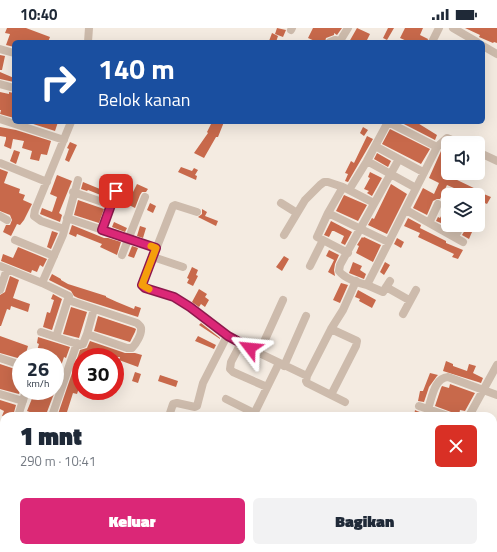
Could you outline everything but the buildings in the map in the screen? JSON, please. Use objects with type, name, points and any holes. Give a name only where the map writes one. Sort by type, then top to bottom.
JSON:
[{"type":"street","points":[[88,40],[89,28]]},
{"type":"street","points":[[341,40],[348,28]]},
{"type":"street","points":[[433,40],[439,28]]},
{"type":"street","points":[[453,28],[474,40]]},
{"type":"street","points":[[485,47],[497,54]]},
{"type":"street","points":[[0,49],[12,52]]},
{"type":"street","points":[[0,84],[12,87]]},
{"type":"street","points":[[0,119],[12,123]]},
{"type":"street","points":[[15,124],[64,140]]},
{"type":"street","points":[[64,229],[40,221],[34,216],[35,210],[70,124]]},
{"type":"street","points":[[348,253],[323,240],[317,236],[317,234],[328,213],[367,161],[387,124]]},
{"type":"street","points":[[392,124],[437,147]]},
{"type":"street","points":[[367,285],[388,242],[406,210],[423,172],[437,147],[441,143]]},
{"type":"street","points":[[374,146],[423,172]]},
{"type":"street","points":[[485,155],[497,161]]},
{"type":"street","points":[[399,159],[339,270],[341,274],[382,292],[384,292],[388,284],[410,300]]},
{"type":"street","points":[[367,161],[416,188]]},
{"type":"street","points":[[0,163],[47,182]]},
{"type":"street","points":[[42,283],[64,229],[73,192],[78,180]]},
{"type":"street","points":[[284,235],[305,200],[324,182],[328,182],[346,189],[374,203]]},
{"type":"street","points":[[102,230],[116,191]]},
{"type":"street","points":[[73,192],[111,205]]},
{"type":"street","points":[[122,255],[145,197]]},
{"type":"street","points":[[281,203],[297,213]]},
{"type":"street","points":[[429,223],[438,204]]},
{"type":"street","points":[[197,212],[175,205],[172,206],[142,285],[145,288],[174,297],[241,344],[307,376]]},
{"type":"street","points":[[406,210],[463,242]]},
{"type":"street","points":[[328,213],[388,242]]},
{"type":"street","points":[[67,218],[156,248]]},
{"type":"street","points":[[455,237],[458,232]]},
{"type":"street","points":[[15,240],[54,256]]},
{"type":"street","points":[[310,266],[323,240]]},
{"type":"street","points":[[153,256],[183,267]]},
{"type":"street","points":[[0,290],[3,267],[67,295],[68,300],[56,337]]},
{"type":"street","points":[[345,402],[307,384],[306,381],[307,376],[331,328],[342,310],[356,281]]},
{"type":"street","points":[[403,314],[416,290]]},
{"type":"street","points":[[68,300],[137,323],[141,326],[141,330],[135,345],[132,348],[127,348],[87,334]]},
{"type":"street","points":[[259,353],[283,300]]},
{"type":"street","points":[[41,332],[83,344],[94,309]]},
{"type":"street","points":[[254,412],[267,387],[282,364],[306,316]]},
{"type":"street","points":[[331,328],[357,340],[356,346],[331,395]]},
{"type":"street","points":[[170,412],[173,404],[177,403],[195,407],[197,406],[203,383],[228,336]]},
{"type":"street","points":[[64,379],[77,343]]},
{"type":"street","points":[[241,344],[231,362],[230,369],[233,372],[267,387]]},
{"type":"street","points":[[0,358],[12,362]]},
{"type":"street","points":[[471,412],[497,365]]},
{"type":"street","points":[[428,409],[437,382],[442,378],[448,377],[497,395]]},
{"type":"street","points":[[0,394],[23,401],[19,412]]},
{"type":"street","points":[[226,399],[249,412]]},
{"type":"street","points":[[53,412],[57,400]]},
{"type":"street","points":[[419,406],[437,412]]},
{"type":"slow traffic","points":[[149,289],[142,285],[156,248],[151,246]]},
{"type":"route","points":[[116,191],[102,230],[156,248],[142,285],[145,288],[174,297],[190,307],[228,336],[250,348]]}]
